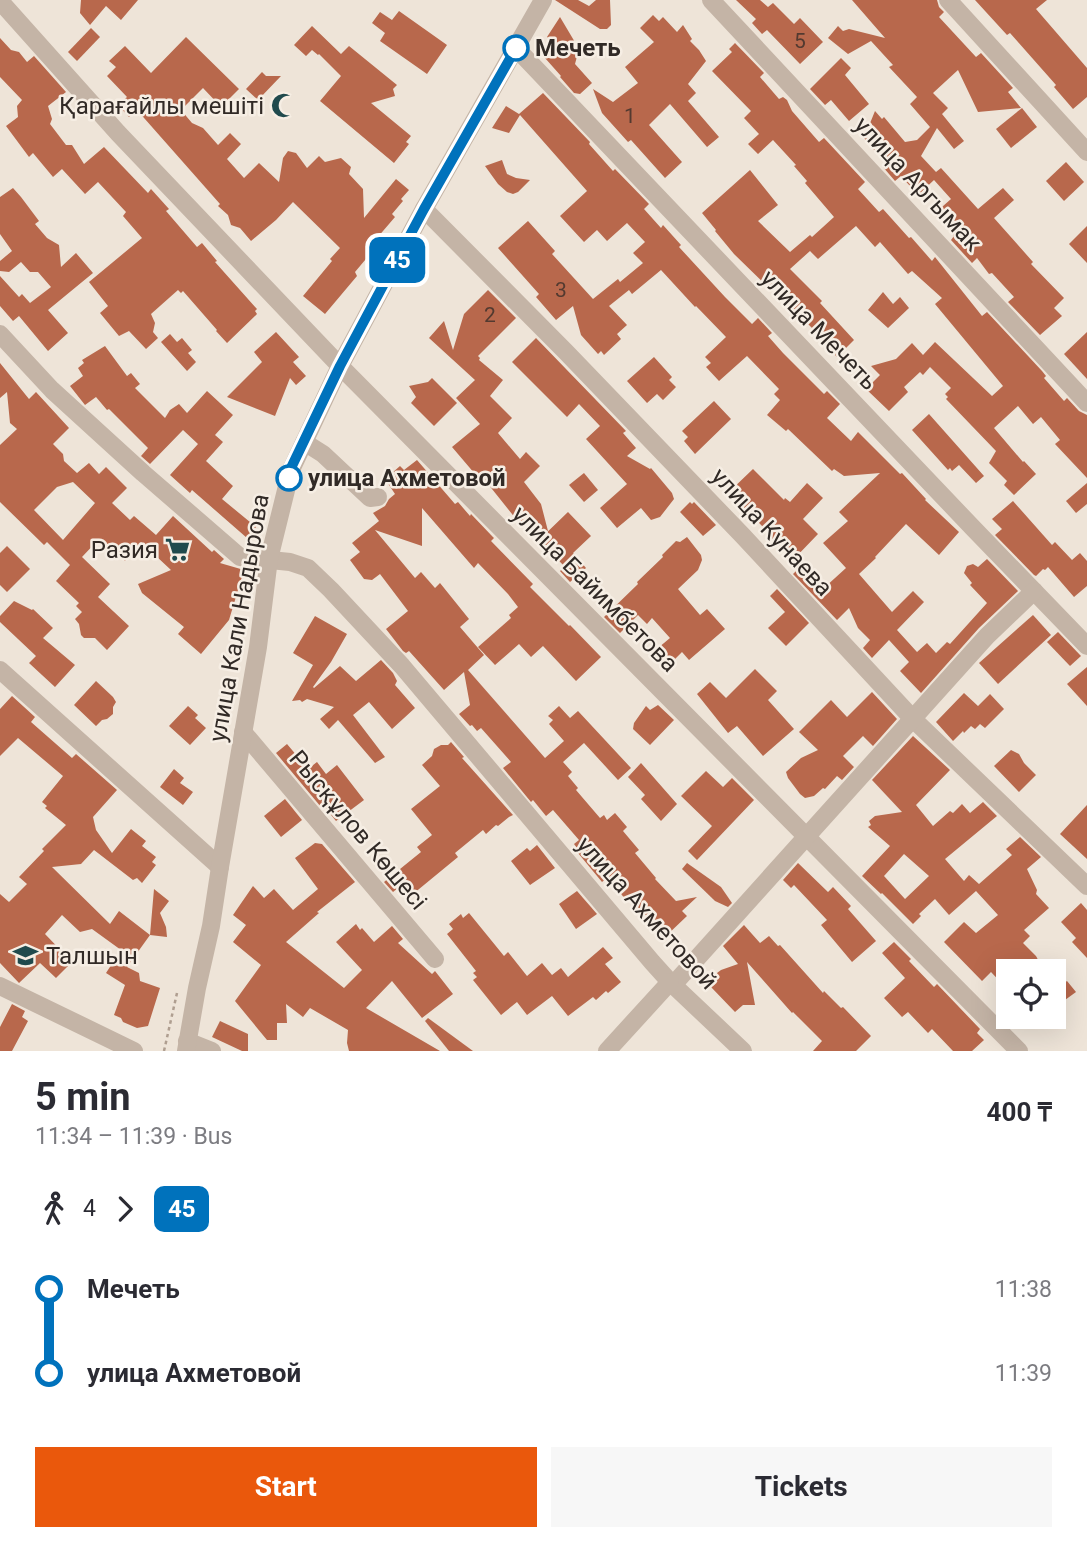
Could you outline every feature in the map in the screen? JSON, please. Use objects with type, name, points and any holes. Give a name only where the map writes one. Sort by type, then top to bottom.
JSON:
[{"type":"street","name":"улица Аргымак","points":[[711,0],[1087,403]]},
{"type":"street","points":[[948,0],[1087,152]]},
{"type":"street","name":"улица Байимбетова","points":[[0,1],[118,133],[340,366],[1019,1051]]},
{"type":"street","name":"улица Кали Надырова","points":[[186,1046],[211,926],[258,647],[269,559],[290,470],[340,366],[424,209],[516,48],[537,3]]},
{"type":"street","name":"улица Мечеть","points":[[516,48],[1087,646]]},
{"type":"street","name":"улица Кунаева","points":[[424,209],[548,333],[743,536],[913,719],[1087,886]]},
{"type":"street","name":"улица Ахметовой","points":[[0,334],[52,390],[240,557],[289,562],[307,568],[331,590],[402,666],[671,984],[743,1051]]},
{"type":"street","points":[[304,442],[323,454],[370,498],[378,497]]},
{"type":"street","points":[[607,1051],[987,636],[1034,591]]},
{"type":"street","points":[[0,670],[220,867]]},
{"type":"street","name":"Рысқұлов Көшесі","points":[[243,732],[435,959]]},
{"type":"street","points":[[0,986],[134,1051]]},
{"type":"street","points":[[186,1046],[212,1051]]},
{"type":"path","points":[[164,1051],[178,987]]},
{"type":"building","points":[[81,0],[138,0],[121,20],[106,6],[90,25],[80,13]]},
{"type":"building","points":[[555,0],[578,0],[589,6],[596,0],[610,0],[611,25],[607,29],[600,29]]},
{"type":"building","points":[[736,0],[760,0],[768,7],[773,3],[794,24],[800,18],[823,42],[800,64],[767,30],[762,34],[752,23],[756,19]]},
{"type":"building","points":[[852,0],[937,0],[944,12],[939,17],[976,57],[981,53],[1013,88],[1008,92],[1021,108],[978,112],[958,70],[933,93],[948,108],[942,114],[964,141],[954,149],[937,128],[921,156],[936,172],[941,168],[978,209],[1003,188],[1014,200],[994,218],[1033,262],[1031,264],[1064,298],[1054,308],[1062,316],[1040,335],[1008,302],[1014,297],[992,273],[989,274],[977,258],[972,263],[951,240],[954,236],[934,214],[951,199],[934,180],[918,195],[901,176],[895,181],[883,167],[886,164],[864,138],[875,111],[882,119],[884,117],[905,142],[917,140],[930,127],[910,104],[917,97],[889,67],[893,65],[871,41],[848,54],[828,38],[838,26],[843,31],[849,29],[885,38]]},
{"type":"building","points":[[975,0],[1047,0],[1036,9],[1087,68],[1087,97],[1073,109],[1054,87],[1056,85],[1010,33],[1007,35]]},
{"type":"building","points":[[399,11],[447,45],[427,74],[380,41],[385,33],[372,23],[380,12],[392,20]]},
{"type":"building","points":[[653,15],[659,21],[663,17],[677,32],[683,25],[692,39],[690,41],[706,61],[688,84],[696,93],[688,101],[719,137],[707,147],[670,104],[649,125],[682,162],[665,178],[602,113],[593,89],[613,102],[638,83],[625,67],[654,42],[640,28]]},
{"type":"building","points":[[560,17],[579,49],[575,64],[592,83],[580,94],[574,93],[545,58],[554,41],[547,37]]},
{"type":"building","points":[[312,26],[341,54],[349,46],[397,85],[393,89],[395,96],[371,103],[411,136],[406,142],[409,144],[394,163],[320,101],[341,76],[319,54],[312,50],[306,56],[294,45]]},
{"type":"building","points":[[91,28],[100,37],[77,61],[68,52]]},
{"type":"building","points":[[186,37],[239,89],[221,107],[203,88],[181,110],[218,145],[230,133],[241,144],[227,159],[244,178],[259,163],[279,182],[283,158],[288,151],[296,153],[307,168],[319,156],[325,162],[341,158],[351,167],[349,174],[363,189],[364,218],[396,179],[409,190],[392,214],[395,217],[377,238],[381,241],[355,272],[357,276],[325,314],[303,296],[340,248],[293,202],[251,241],[240,228],[231,225],[228,215],[218,206],[220,204],[137,110],[129,117],[118,105],[127,97],[107,76],[116,67],[109,61],[125,46],[151,73]]},
{"type":"building","points":[[0,38],[11,50],[19,52],[27,62],[34,56],[66,92],[48,106],[52,119],[50,124],[66,145],[72,145],[84,164],[104,147],[148,193],[151,189],[197,247],[202,243],[217,261],[215,262],[257,309],[257,314],[227,343],[183,291],[181,293],[178,290],[151,314],[155,323],[153,332],[158,338],[146,349],[129,331],[119,336],[100,313],[108,306],[89,282],[142,238],[123,216],[126,212],[98,182],[85,194],[62,169],[53,177],[33,153],[29,157],[6,126],[18,117],[17,106],[22,100],[0,77]]},
{"type":"building","points":[[735,43],[764,73],[760,77],[779,99],[783,97],[787,100],[792,111],[819,142],[824,138],[865,182],[858,189],[879,212],[883,209],[932,261],[935,257],[982,316],[987,312],[1042,371],[1046,376],[1044,378],[1064,401],[1067,398],[1079,411],[1087,415],[1087,478],[1055,444],[1060,440],[1041,417],[1033,424],[1018,406],[994,428],[1036,474],[1014,495],[1004,485],[1007,481],[989,463],[996,451],[946,399],[948,397],[945,394],[951,388],[930,367],[923,375],[920,372],[904,387],[908,392],[889,411],[866,389],[880,375],[871,366],[896,359],[912,343],[923,355],[935,342],[992,396],[1003,386],[935,304],[942,298],[912,271],[908,274],[880,242],[875,247],[856,226],[818,259],[810,251],[790,269],[822,301],[820,303],[854,340],[837,357],[772,288],[734,254],[715,231],[702,213],[750,170],[778,205],[758,221],[790,252],[834,217],[805,183],[807,181],[794,166],[796,165],[773,140],[758,154],[748,144],[759,134],[744,118],[751,111],[712,71],[732,52],[729,49]]},
{"type":"building","points":[[841,58],[851,68],[845,75],[869,104],[849,121],[831,100],[825,105],[810,89]]},
{"type":"building","points":[[262,72],[266,76],[281,76],[258,100],[246,89]]},
{"type":"building","points":[[543,93],[590,142],[613,171],[615,169],[649,204],[644,209],[661,228],[663,225],[681,245],[679,247],[725,297],[752,324],[758,318],[772,333],[768,336],[783,353],[824,394],[827,391],[840,404],[827,418],[851,441],[858,432],[959,532],[939,555],[906,524],[859,574],[892,612],[913,591],[924,602],[897,630],[917,652],[927,643],[936,653],[947,642],[950,644],[987,603],[970,585],[972,583],[964,573],[967,566],[973,564],[978,567],[987,559],[1018,591],[979,628],[921,693],[900,671],[909,662],[889,640],[872,658],[863,648],[870,640],[858,628],[849,608],[837,620],[793,574],[802,565],[824,588],[846,568],[823,543],[848,521],[839,512],[880,473],[844,476],[834,469],[832,471],[788,429],[786,431],[767,415],[780,400],[774,394],[779,389],[747,356],[719,381],[706,367],[711,363],[705,357],[726,337],[661,270],[632,294],[629,290],[609,306],[627,325],[617,334],[621,339],[604,355],[601,351],[598,354],[581,335],[573,306],[556,320],[536,297],[539,294],[498,248],[528,221],[555,251],[552,254],[593,299],[643,263],[633,253],[645,242],[627,223],[607,241],[597,230],[584,242],[560,216],[587,191],[520,115],[509,133],[492,128],[506,106],[519,114]]},
{"type":"building","points":[[1022,108],[1037,127],[1011,148],[996,129]]},
{"type":"building","points":[[502,160],[507,174],[530,180],[518,192],[507,192],[485,166]]},
{"type":"building","points":[[1066,162],[1084,182],[1064,201],[1046,181]]},
{"type":"building","points":[[13,188],[39,221],[35,224],[47,238],[59,245],[61,267],[76,253],[93,273],[48,310],[68,333],[48,351],[19,316],[13,321],[0,306],[0,276],[19,297],[22,294],[30,303],[51,287],[38,272],[30,272],[21,262],[9,272],[0,271],[0,261],[12,251],[0,234],[0,197]]},
{"type":"building","points":[[1087,226],[1087,263],[1069,244]]},
{"type":"building","points":[[488,290],[516,318],[478,356],[479,360],[503,380],[490,396],[512,418],[498,433],[520,459],[526,452],[540,466],[524,482],[541,504],[548,531],[520,524],[488,484],[484,488],[452,447],[480,424],[456,398],[475,380],[429,338],[444,321],[453,350],[464,314]]},
{"type":"building","points":[[883,292],[893,304],[900,297],[909,308],[888,328],[868,310]]},
{"type":"building","points":[[276,332],[299,357],[293,362],[306,376],[296,385],[290,378],[275,416],[227,397],[262,362],[254,352]]},
{"type":"building","points":[[1087,332],[1087,379],[1064,354]]},
{"type":"building","points":[[170,334],[177,342],[182,338],[192,350],[188,353],[196,362],[187,371],[161,342]]},
{"type":"building","points":[[536,338],[626,431],[623,433],[636,448],[627,456],[651,468],[672,493],[674,499],[660,517],[651,520],[641,508],[617,528],[600,508],[627,484],[586,439],[600,426],[579,404],[567,417],[512,362]]},
{"type":"building","points":[[105,346],[127,376],[131,373],[140,384],[135,388],[165,418],[170,410],[179,404],[187,413],[207,391],[233,415],[215,435],[223,442],[206,461],[233,486],[222,499],[256,527],[247,538],[192,490],[190,493],[170,475],[198,444],[183,430],[150,464],[141,456],[148,448],[109,409],[96,397],[85,405],[70,386],[83,376],[78,368],[84,363],[82,360]]},
{"type":"building","points":[[654,357],[672,377],[669,380],[676,387],[663,400],[657,394],[647,403],[627,381]]},
{"type":"building","points":[[0,363],[29,399],[36,392],[69,428],[53,444],[63,454],[64,461],[77,473],[89,463],[99,474],[106,467],[127,488],[112,503],[130,520],[134,516],[156,535],[173,516],[212,552],[214,550],[224,559],[220,563],[244,570],[229,620],[201,654],[178,634],[184,627],[142,593],[138,584],[171,570],[141,542],[125,561],[99,539],[82,557],[110,584],[98,597],[129,626],[107,650],[95,638],[84,638],[81,635],[75,619],[82,612],[76,606],[79,603],[56,581],[70,565],[47,542],[44,545],[0,502],[0,445],[17,429],[10,423],[7,392],[0,398]],"holes":[[[73,482],[95,503],[63,540],[34,510],[57,487]]]},
{"type":"building","points":[[432,378],[457,403],[434,426],[411,403],[416,397],[409,386],[428,382]]},
{"type":"building","points":[[714,401],[731,419],[695,454],[684,441],[688,437],[682,431]]},
{"type":"building","points":[[929,414],[984,476],[976,483],[959,465],[952,471],[950,468],[948,470],[912,430]]},
{"type":"building","points":[[417,460],[455,504],[458,502],[494,538],[491,541],[533,584],[530,587],[601,657],[576,681],[543,646],[531,657],[519,644],[495,665],[478,647],[511,618],[509,615],[518,607],[508,594],[478,563],[474,568],[422,508],[422,546],[375,530],[415,578],[421,572],[435,588],[440,583],[469,619],[460,627],[484,655],[468,670],[545,758],[564,741],[549,724],[553,720],[548,716],[559,706],[570,718],[578,711],[631,768],[618,780],[584,743],[563,762],[572,772],[568,776],[578,788],[576,790],[600,818],[604,815],[607,820],[615,813],[627,827],[623,831],[639,850],[635,853],[676,901],[697,897],[682,911],[687,916],[666,936],[631,900],[628,902],[607,878],[602,882],[578,853],[580,852],[574,844],[579,840],[553,810],[546,816],[533,800],[531,802],[503,768],[511,762],[481,728],[477,731],[459,714],[470,705],[464,672],[444,690],[409,651],[403,651],[386,629],[408,611],[380,574],[372,580],[364,579],[350,560],[360,552],[352,543],[379,521],[373,513],[385,506],[395,494],[385,479],[400,466],[404,470]]},
{"type":"building","points":[[753,469],[784,500],[785,498],[790,502],[807,483],[823,498],[803,519],[818,534],[793,560],[729,492]]},
{"type":"building","points":[[584,473],[598,490],[584,502],[569,485]]},
{"type":"building","points":[[1087,483],[1087,504],[1076,513],[1066,501]]},
{"type":"building","points":[[1013,501],[1052,545],[1055,542],[1072,560],[1080,553],[1087,561],[1087,586],[1074,597],[1048,567],[1034,575],[995,535],[1002,529],[992,519]]},
{"type":"building","points":[[690,502],[694,502],[716,525],[703,536],[680,512]]},
{"type":"building","points":[[568,512],[591,536],[573,553],[586,568],[570,582],[560,571],[565,567],[539,540]]},
{"type":"building","points":[[687,537],[702,560],[698,570],[678,589],[700,615],[707,609],[725,629],[689,660],[682,652],[671,663],[658,648],[670,638],[652,618],[647,624],[638,615],[620,633],[604,617],[676,541],[680,542]]},
{"type":"building","points":[[7,546],[30,569],[7,592],[0,585],[0,553]]},
{"type":"building","points":[[777,589],[809,623],[786,646],[768,628],[785,612],[770,596]]},
{"type":"building","points":[[14,601],[33,609],[53,628],[43,638],[75,665],[55,687],[29,663],[36,656],[0,622],[0,616]]},
{"type":"building","points":[[1033,615],[1051,635],[998,684],[979,663]]},
{"type":"building","points":[[315,616],[347,634],[314,688],[340,666],[356,681],[381,660],[393,673],[397,681],[395,685],[415,708],[392,729],[369,702],[353,715],[385,757],[375,763],[338,720],[329,729],[320,719],[334,707],[307,699],[302,702],[292,701],[313,665],[293,653]]},
{"type":"building","points":[[1058,632],[1081,656],[1070,666],[1047,642]]},
{"type":"building","points":[[1087,667],[1087,706],[1067,684]]},
{"type":"building","points":[[755,669],[777,691],[768,700],[794,729],[763,756],[737,726],[728,733],[697,694],[710,682],[726,698]]},
{"type":"building","points":[[96,681],[116,702],[113,714],[96,726],[74,705]]},
{"type":"building","points":[[872,692],[897,719],[873,746],[863,736],[843,756],[854,767],[842,780],[837,776],[825,789],[805,798],[786,772],[801,758],[818,750],[799,732],[831,700],[847,717]]},
{"type":"building","points":[[964,693],[978,706],[990,694],[1004,709],[985,728],[980,724],[975,729],[971,726],[953,741],[936,722]]},
{"type":"building","points":[[12,696],[35,717],[31,722],[72,758],[76,754],[117,790],[93,817],[96,830],[112,853],[131,829],[146,841],[142,846],[156,857],[152,862],[156,865],[142,883],[137,878],[133,880],[94,850],[81,864],[52,867],[110,924],[119,911],[150,935],[127,967],[139,973],[140,981],[160,988],[148,1026],[137,1028],[114,1015],[125,985],[106,973],[121,950],[92,929],[80,932],[62,915],[45,934],[72,962],[56,978],[40,963],[19,983],[0,963],[0,894],[9,902],[27,884],[19,877],[66,825],[45,808],[47,806],[42,802],[63,776],[18,738],[0,756],[0,709]]},
{"type":"building","points":[[658,705],[674,720],[650,745],[633,729],[634,723],[646,706],[650,710]]},
{"type":"building","points":[[188,706],[198,715],[195,718],[206,728],[190,745],[169,726]]},
{"type":"building","points":[[913,736],[950,770],[916,805],[933,826],[962,804],[970,813],[983,802],[997,816],[945,859],[964,881],[969,875],[979,884],[1012,855],[1006,849],[1020,837],[1041,857],[1027,869],[1037,890],[1036,894],[1049,908],[1024,930],[1030,936],[1023,943],[1038,959],[996,959],[996,977],[991,972],[982,981],[944,942],[964,922],[976,933],[998,915],[976,891],[949,915],[935,899],[919,914],[921,916],[913,924],[862,876],[890,846],[868,827],[871,825],[869,821],[875,816],[902,812],[872,780]],"holes":[[[904,854],[929,876],[905,899],[884,876]]]},
{"type":"building","points":[[451,742],[513,815],[486,834],[483,830],[455,853],[458,857],[413,894],[404,883],[393,892],[384,882],[421,852],[417,847],[432,835],[411,809],[440,786],[422,765],[432,756],[434,749]]},
{"type":"building","points":[[287,744],[308,769],[317,762],[326,774],[337,765],[364,800],[336,821],[276,753]]},
{"type":"building","points":[[1011,750],[1019,754],[1036,775],[1019,792],[994,766]]},
{"type":"building","points":[[641,763],[677,804],[661,821],[641,799],[645,795],[628,777]]},
{"type":"building","points":[[174,769],[184,778],[180,783],[193,792],[183,805],[160,787]]},
{"type":"building","points":[[706,771],[723,787],[732,778],[754,800],[697,860],[688,851],[712,826],[681,796]]},
{"type":"building","points":[[285,799],[302,820],[281,837],[264,816]]},
{"type":"building","points":[[1087,805],[1087,859],[1060,834]]},
{"type":"building","points":[[315,843],[322,844],[355,882],[317,912],[319,913],[286,942],[344,988],[362,970],[336,942],[356,924],[374,942],[392,926],[403,939],[398,943],[432,974],[435,971],[453,994],[422,1018],[392,981],[366,1008],[440,1051],[349,1051],[348,1030],[310,1008],[303,1017],[286,1004],[287,1023],[277,1023],[277,1040],[267,1040],[235,1001],[261,965],[233,942],[246,925],[233,915],[253,886],[264,898],[274,889],[293,910],[318,889],[295,858]]},
{"type":"building","points":[[537,845],[555,868],[530,885],[511,861],[527,848],[530,851]]},
{"type":"building","points":[[687,863],[721,887],[732,903],[728,907],[715,901],[682,869]]},
{"type":"building","points":[[798,863],[828,892],[833,887],[851,906],[848,909],[876,941],[852,962],[821,925],[827,920],[794,885],[791,888],[783,880]]},
{"type":"building","points":[[154,889],[169,901],[160,913],[167,937],[150,935]]},
{"type":"building","points":[[577,891],[597,914],[576,929],[559,904]]},
{"type":"building","points":[[1081,903],[1087,910],[1087,958],[1072,942],[1076,938],[1061,922]]},
{"type":"building","points":[[469,913],[504,956],[508,952],[527,976],[542,963],[552,975],[561,968],[568,977],[603,947],[613,958],[605,964],[621,982],[596,1000],[593,997],[568,1016],[552,996],[527,1015],[517,1002],[501,1015],[473,980],[477,977],[473,973],[476,971],[447,934],[453,929],[449,924],[461,914],[463,918]]},
{"type":"building","points":[[744,925],[760,943],[769,936],[780,945],[823,993],[824,991],[843,1007],[871,1036],[856,1051],[813,1051],[822,1041],[792,1013],[747,962],[755,1005],[743,1005],[735,1012],[711,987],[715,984],[717,973],[738,964],[723,946]]},
{"type":"building","points":[[894,942],[934,987],[937,984],[980,1029],[977,1033],[984,1040],[972,1051],[953,1051],[932,1029],[928,1033],[908,1012],[902,1017],[884,998],[905,978],[882,953]]},
{"type":"building","points":[[1067,981],[1076,992],[1066,999],[1066,982]]},
{"type":"building","points":[[12,1004],[25,1011],[22,1017],[28,1021],[12,1051],[0,1051],[0,1027]]},
{"type":"building","points":[[428,1018],[473,1051],[449,1051],[425,1021]]},
{"type":"building","points":[[220,1021],[248,1034],[248,1051],[242,1051],[212,1037]]},
{"type":"bus line","name":"45","points":[[289,478],[290,470],[340,366],[424,209],[516,48]]},
{"type":"place","name":"Мечеть","points":[[516,48]]},
{"type":"place","name":"Қарағайлы мешіті","points":[[284,106]]},
{"type":"place","name":"улица Ахметовой","points":[[289,478]]},
{"type":"place","name":"Разия","points":[[178,550]]},
{"type":"place","name":"Талшын","points":[[26,956]]}]
